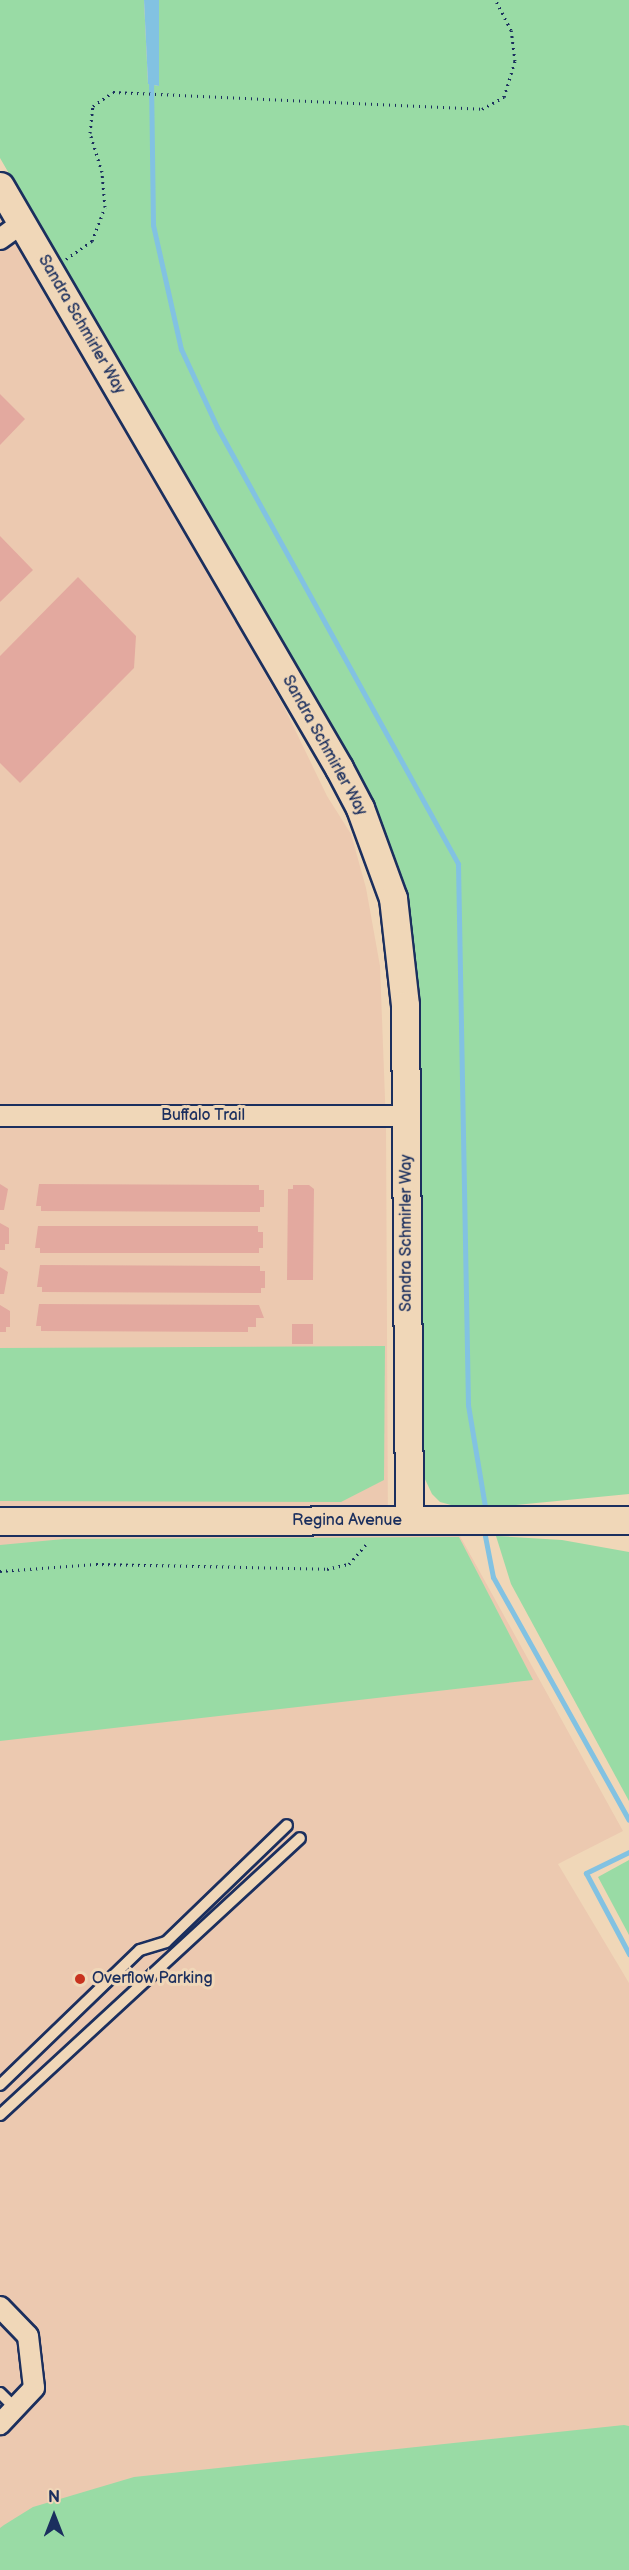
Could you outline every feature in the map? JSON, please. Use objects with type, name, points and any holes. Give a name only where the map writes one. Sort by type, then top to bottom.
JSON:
[{"type":"street","name":"Sandra Schmirler Way","points":[[0,186],[360,808],[393,898],[401,950],[406,1116],[409,1520]]},
{"type":"street","points":[[0,238],[22,223]]},
{"type":"street","name":"Buffalo Trail","points":[[0,1116],[406,1116]]},
{"type":"street","name":"Regina Avenue","points":[[0,1521],[629,1520]]},
{"type":"street","name":"Regina Avenue","points":[[0,1534],[65,1522]]},
{"type":"street","points":[[0,2307],[28,2336],[34,2388],[0,2424]]},
{"type":"lane","points":[[0,2085],[140,1950],[166,1942],[287,1825]]},
{"type":"lane","points":[[0,2115],[300,1838]]},
{"type":"lane","points":[[0,2393],[15,2409]]},
{"type":"path","points":[[50,271],[92,241],[105,207],[102,172],[90,133],[93,106],[113,92],[482,109],[504,98],[515,61],[511,30],[496,0]]},
{"type":"path","points":[[0,1571],[96,1564],[338,1568],[349,1564],[375,1534],[376,1521]]},
{"type":"shaded area","points":[[0,208],[284,707],[327,796],[351,834],[366,888],[380,966],[386,1125],[388,1535],[460,1536],[623,1831],[558,1864],[629,1983],[629,2570],[0,2570]]},
{"type":"green space","points":[[0,0],[144,0],[148,84],[159,86],[159,0],[629,0],[629,1494],[506,1506],[451,1505],[440,1502],[432,1494],[423,1475],[418,980],[403,899],[294,666],[0,158]]},
{"type":"green space","points":[[385,1346],[384,1480],[341,1502],[0,1501],[0,1348]]},
{"type":"green space","points":[[496,1536],[562,1540],[629,1552],[629,1801],[511,1584]]},
{"type":"green space","points":[[459,1537],[533,1680],[0,1741],[0,1545],[64,1539]]},
{"type":"green space","points":[[629,1860],[629,1935],[598,1877]]},
{"type":"green space","points":[[629,2426],[629,2570],[0,2570],[0,2528],[4,2525],[33,2507],[134,2477]]},
{"type":"water","points":[[144,0],[159,0],[159,86],[148,84]]},
{"type":"building","points":[[0,394],[25,419],[0,445]]},
{"type":"building","points":[[0,536],[33,570],[0,602]]},
{"type":"building","points":[[78,577],[136,636],[134,668],[20,783],[0,763],[0,656]]},
{"type":"building","points":[[0,1184],[8,1189],[4,1210],[0,1210]]},
{"type":"building","points":[[39,1184],[259,1185],[259,1190],[264,1190],[264,1207],[260,1207],[260,1212],[41,1211],[41,1206],[36,1206]]},
{"type":"building","points":[[293,1185],[309,1185],[314,1189],[313,1280],[287,1280],[288,1189],[293,1189]]},
{"type":"building","points":[[0,1223],[9,1228],[9,1244],[5,1244],[5,1250],[0,1250]]},
{"type":"building","points":[[38,1226],[258,1226],[258,1232],[263,1232],[263,1248],[259,1248],[259,1253],[40,1253],[40,1248],[35,1248]]},
{"type":"building","points":[[40,1265],[260,1266],[260,1271],[265,1271],[265,1288],[261,1288],[261,1293],[42,1292],[42,1287],[37,1287]]},
{"type":"building","points":[[0,1267],[8,1272],[4,1294],[0,1294]]},
{"type":"building","points":[[39,1304],[259,1305],[264,1318],[256,1318],[256,1327],[248,1327],[248,1332],[41,1331],[41,1326],[36,1326]]},
{"type":"building","points":[[0,1305],[10,1311],[10,1327],[6,1327],[6,1332],[0,1332]]},
{"type":"building","points":[[292,1324],[313,1324],[313,1344],[292,1344]]},
{"type":"waterway","points":[[151,80],[153,225],[181,349],[217,427],[458,864],[468,1405],[485,1507]]},
{"type":"waterway","points":[[485,1536],[493,1577],[629,1820]]},
{"type":"waterway","points":[[629,1852],[586,1873],[629,1954]]},
{"type":"place","name":"Overflow Parking","points":[[80,1979]]}]
